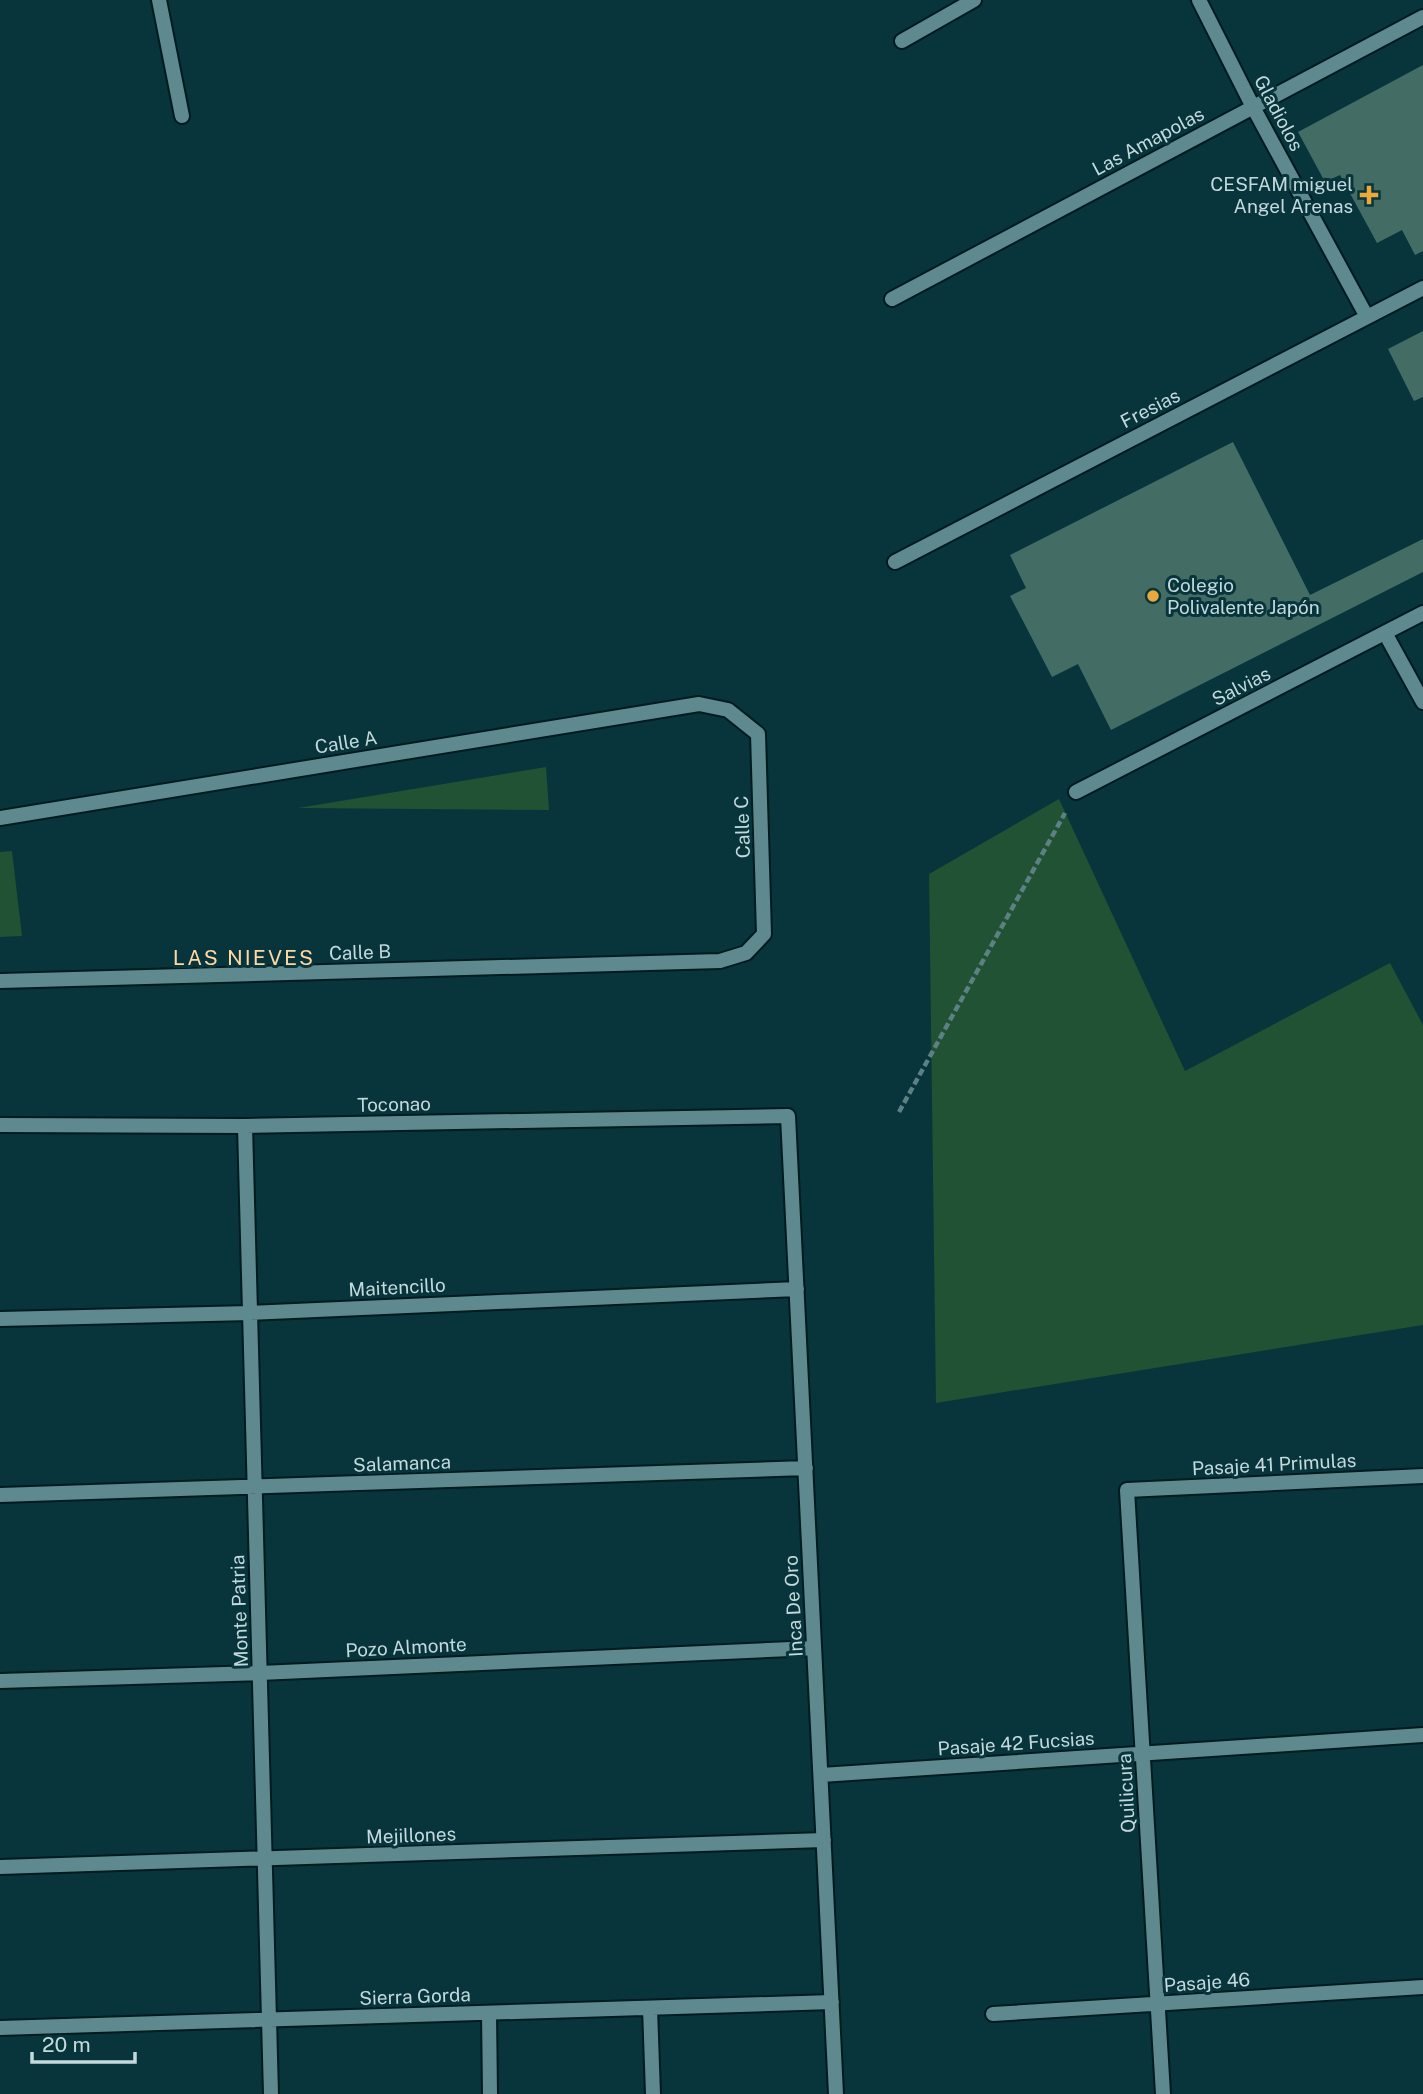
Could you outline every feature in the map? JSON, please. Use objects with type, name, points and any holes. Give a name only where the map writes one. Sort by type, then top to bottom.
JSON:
[{"type":"street","points":[[159,0],[182,116]]},
{"type":"street","points":[[902,41],[974,0]]},
{"type":"street","name":"Gladiolos","points":[[1199,0],[1253,107],[1367,317]]},
{"type":"street","name":"Las Amapolas","points":[[892,299],[1423,17]]},
{"type":"street","name":"Fresias","points":[[894,562],[1423,288]]},
{"type":"street","name":"Salvias","points":[[1076,792],[1423,614]]},
{"type":"street","points":[[1385,633],[1423,702]]},
{"type":"street","name":"Calle A","points":[[0,818],[699,704]]},
{"type":"street","name":"Calle C","points":[[699,704],[727,709],[758,734],[764,934],[746,953],[720,961]]},
{"type":"street","name":"Calle B","points":[[0,981],[720,961]]},
{"type":"street","name":"Toconao","points":[[0,1125],[245,1126],[788,1116]]},
{"type":"street","name":"Inca De Oro","points":[[788,1116],[836,2094]]},
{"type":"street","name":"Monte Patria","points":[[245,1126],[271,2094]]},
{"type":"street","name":"Maitencillo","points":[[0,1319],[250,1313],[797,1289]]},
{"type":"street","name":"Salamanca","points":[[0,1495],[806,1468]]},
{"type":"street","name":"Pasaje 41 Primulas","points":[[1127,1490],[1423,1476]]},
{"type":"street","name":"Quilicura","points":[[1127,1490],[1164,2094]]},
{"type":"street","name":"Pozo Almonte","points":[[0,1681],[260,1673],[814,1648]]},
{"type":"street","name":"Pasaje 42 Fucsias","points":[[821,1775],[1423,1735]]},
{"type":"street","name":"Mejillones","points":[[0,1867],[824,1840]]},
{"type":"street","name":"Pasaje 46","points":[[993,2014],[1423,1987]]},
{"type":"street","name":"Sierra Gorda","points":[[0,2028],[832,2002]]},
{"type":"street","points":[[650,2008],[653,2094]]},
{"type":"street","points":[[489,2013],[490,2094]]},
{"type":"path","points":[[899,1112],[1076,792]]},
{"type":"green space","points":[[546,767],[549,810],[298,808]]},
{"type":"green space","points":[[1059,799],[1185,1071],[1390,963],[1423,1025],[1423,1325],[936,1403],[929,874]]},
{"type":"green space","points":[[12,851],[22,936],[0,937],[0,852]]},
{"type":"building","points":[[1423,65],[1423,251],[1415,255],[1402,230],[1377,243],[1340,175],[1325,182],[1298,132]]},
{"type":"building","points":[[1423,331],[1423,397],[1414,401],[1388,349]]},
{"type":"building","points":[[1233,442],[1310,595],[1423,539],[1423,572],[1111,730],[1078,664],[1052,677],[1010,596],[1026,588],[1010,555]]},
{"type":"place","name":"CESFAM miguel Angel Arenas","points":[[1369,195]]},
{"type":"place","name":"Colegio Polivalente Japón","points":[[1153,596]]},
{"type":"district","name":"LAS NIEVES","points":[[244,957]]}]
